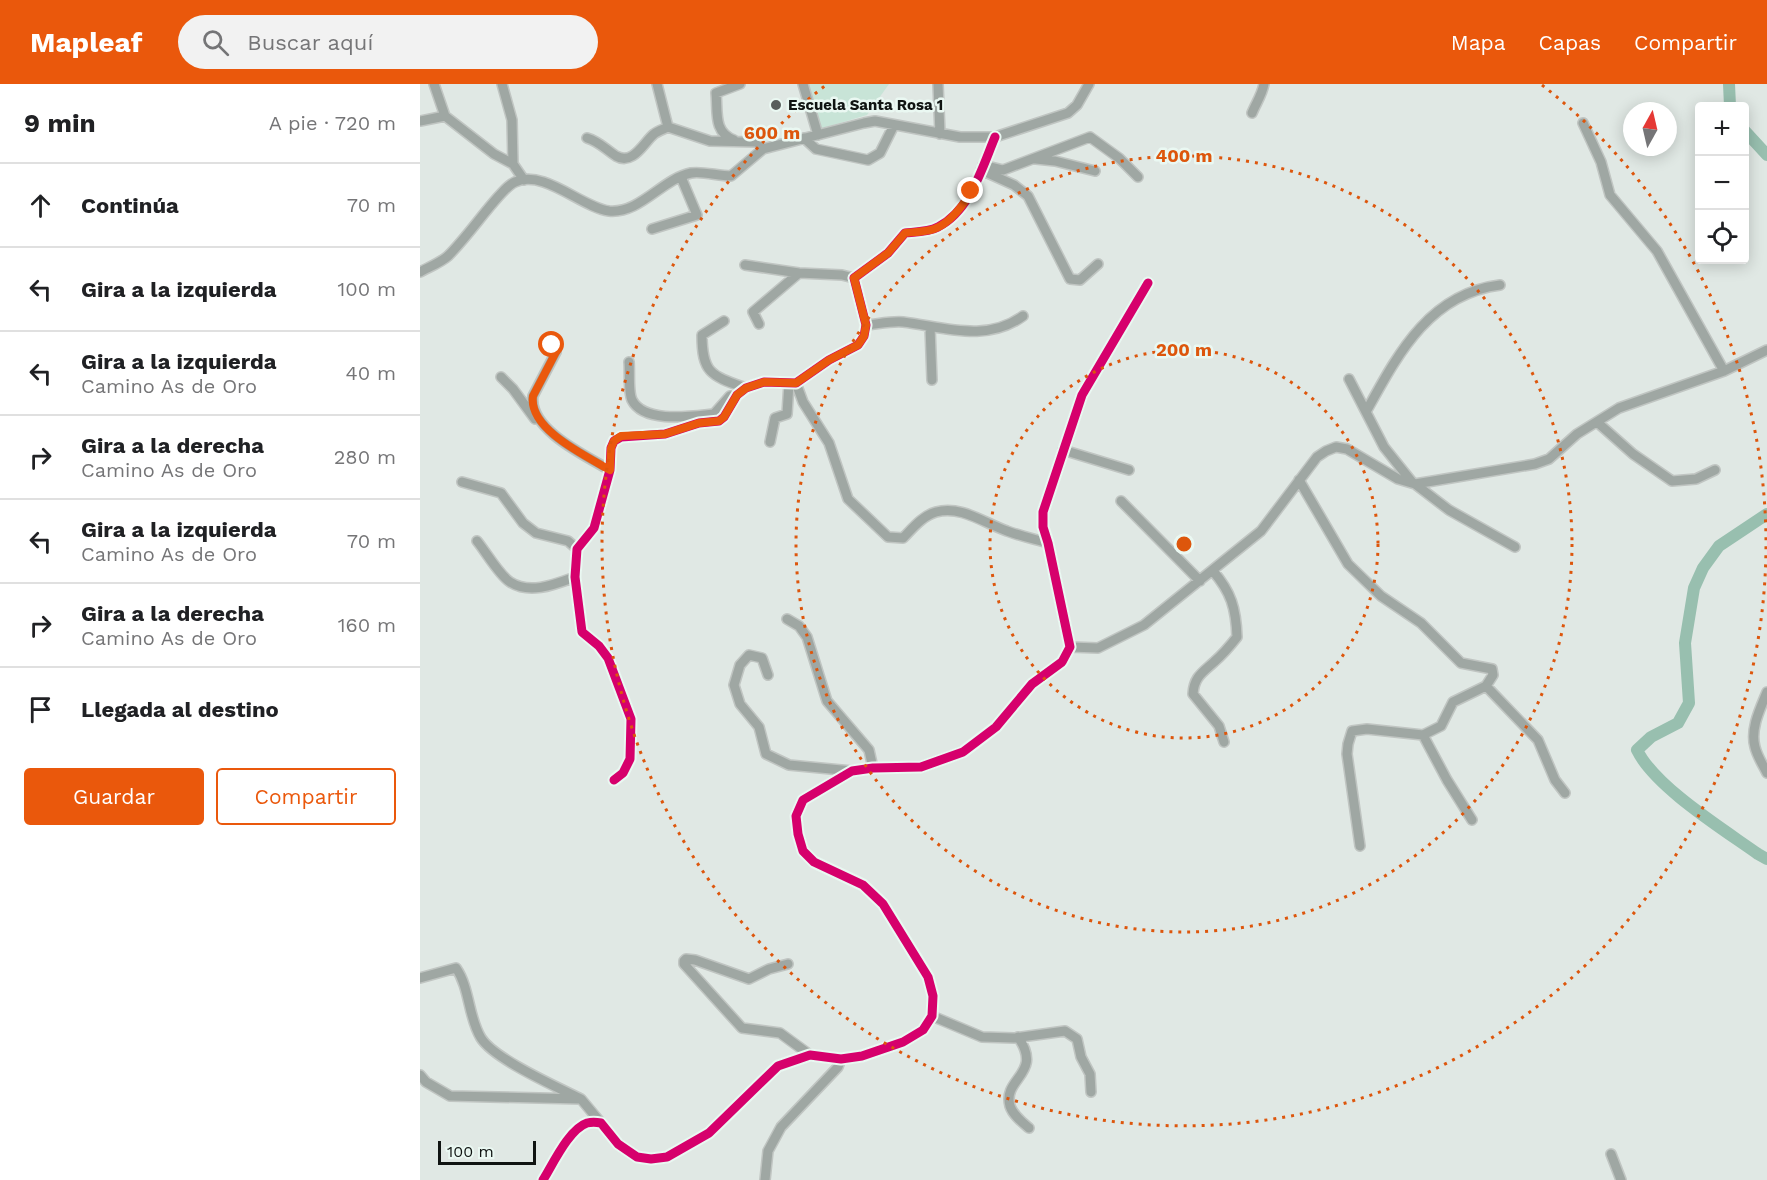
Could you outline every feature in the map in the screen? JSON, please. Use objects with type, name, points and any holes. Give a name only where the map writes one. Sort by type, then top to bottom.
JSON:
[{"type":"street","points":[[434,84],[445,116],[494,154],[513,164],[524,180]]},
{"type":"street","points":[[502,84],[512,120],[513,164]]},
{"type":"street","points":[[657,84],[668,127]]},
{"type":"street","points":[[739,141],[725,136],[719,130],[716,93],[740,84]]},
{"type":"street","points":[[803,84],[818,135]]},
{"type":"street","points":[[938,84],[940,134]]},
{"type":"street","points":[[420,272],[447,257],[508,186],[516,181],[547,183],[598,208],[609,211],[619,210],[638,203],[681,177],[698,172],[731,176],[763,149],[875,121],[960,137],[995,137],[1068,113],[1077,105],[1089,84]]},
{"type":"street","points":[[1252,113],[1262,94],[1264,84]]},
{"type":"street","points":[[420,121],[445,116]]},
{"type":"street","points":[[1583,123],[1601,162],[1610,195],[1657,251],[1724,371]]},
{"type":"street","points":[[804,138],[816,149],[868,160],[880,153],[894,125]]},
{"type":"street","points":[[587,138],[604,145],[618,157],[627,158],[639,152],[654,134],[668,127],[710,141],[757,142],[763,149]]},
{"type":"street","points":[[854,278],[888,253],[905,233],[936,228],[948,220],[966,202],[995,137]]},
{"type":"street","points":[[982,168],[1003,170],[1090,137],[1119,158],[1138,177]]},
{"type":"street","points":[[1029,160],[1055,161],[1095,171]]},
{"type":"street","points":[[982,168],[1014,185],[1028,196],[1070,279],[1080,280],[1098,264]]},
{"type":"street","points":[[652,229],[697,215],[681,177]]},
{"type":"street","points":[[745,265],[854,278]]},
{"type":"street","points":[[759,324],[753,312],[799,273]]},
{"type":"street","points":[[614,780],[623,773],[630,759],[631,719],[608,658],[599,646],[582,632],[575,577],[577,549],[594,528],[610,470],[611,448],[614,441],[621,436],[665,434],[699,423],[719,421],[724,417],[737,395],[746,388],[764,382],[792,383],[858,345],[864,336],[866,325],[854,278]]},
{"type":"street","points":[[768,675],[762,658],[749,655],[740,666],[734,685],[740,704],[759,727],[766,754],[789,765],[852,771],[921,767],[963,752],[996,726],[1032,684],[1062,662],[1070,647],[1048,543],[1042,527],[1043,512],[1082,395],[1148,283]]},
{"type":"street","points":[[1366,410],[1390,366],[1414,334],[1434,315],[1452,300],[1484,287],[1500,285]]},
{"type":"street","points":[[866,325],[900,322],[973,333],[1013,324],[1023,316]]},
{"type":"street","points":[[724,321],[702,335],[703,357],[708,368],[718,378],[746,388]]},
{"type":"street","points":[[930,327],[932,380]]},
{"type":"street","points":[[552,345],[556,352],[533,396],[534,411],[555,437],[610,470]]},
{"type":"street","points":[[1070,647],[1098,648],[1144,625],[1261,531],[1299,480],[1317,458],[1326,451],[1336,447],[1347,449],[1398,479],[1414,484],[1535,464],[1549,459],[1577,435],[1619,408],[1724,371],[1767,350]]},
{"type":"street","points":[[629,362],[632,399],[636,405],[648,412],[675,418],[714,414],[730,396],[737,395]]},
{"type":"street","points":[[501,377],[539,424],[544,424]]},
{"type":"street","points":[[1349,379],[1384,447],[1414,484],[1449,510],[1515,547]]},
{"type":"street","points":[[770,442],[775,418],[787,414],[792,383]]},
{"type":"street","points":[[792,383],[829,443],[848,500],[888,537],[903,538],[925,518],[936,512],[948,511],[967,514],[1008,532],[1048,543]]},
{"type":"street","points":[[1598,422],[1633,454],[1672,481],[1696,479],[1715,470]]},
{"type":"street","points":[[1063,450],[1129,470]]},
{"type":"street","points":[[1299,480],[1348,564],[1381,596],[1421,623],[1461,663],[1492,669],[1493,675],[1486,686],[1453,702],[1441,726],[1424,735],[1367,729],[1352,731],[1347,753],[1360,846]]},
{"type":"street","points":[[462,482],[501,493],[523,523],[536,533],[568,541],[577,549]]},
{"type":"street","points":[[1121,501],[1200,581]]},
{"type":"street","points":[[477,541],[509,582],[533,588],[551,586],[575,577]]},
{"type":"street","points":[[1212,571],[1227,587],[1237,617],[1237,637],[1214,662],[1200,673],[1194,684],[1193,694],[1219,726],[1224,742]]},
{"type":"street","points":[[787,619],[799,626],[807,637],[827,701],[869,750],[873,768]]},
{"type":"street","points":[[1486,686],[1538,740],[1555,780],[1565,793]]},
{"type":"street","points":[[1767,692],[1754,732],[1755,747],[1767,773]]},
{"type":"street","points":[[1424,735],[1447,780],[1472,820]]},
{"type":"street","points":[[420,978],[456,968],[461,976],[476,1028],[487,1045],[503,1058],[580,1100],[618,1144],[637,1156],[651,1159],[667,1157],[709,1133],[778,1066],[810,1055],[841,1059],[862,1056],[903,1042],[923,1030],[932,1016],[933,996],[928,977],[883,904],[863,885],[814,862],[803,851],[796,816],[803,800],[852,771]]},
{"type":"street","points":[[788,964],[769,969],[749,979],[695,960],[686,959],[684,961],[684,964],[742,1028],[780,1033],[810,1055]]},
{"type":"street","points":[[932,1016],[982,1036],[1018,1037],[1065,1031],[1077,1039],[1081,1057],[1090,1074],[1091,1092]]},
{"type":"street","points":[[1018,1037],[1026,1048],[1027,1063],[1014,1084],[1010,1105],[1014,1113],[1029,1128]]},
{"type":"street","points":[[765,1180],[768,1151],[781,1128],[838,1067],[841,1059]]},
{"type":"street","points":[[420,1075],[426,1082],[450,1096],[580,1100]]},
{"type":"street","points":[[543,1180],[561,1149],[579,1127],[589,1122],[601,1123]]},
{"type":"street","points":[[1611,1154],[1621,1180]]},
{"type":"green space","points":[[807,84],[889,84],[867,115],[820,129]]},
{"type":"waterway","points":[[1729,84],[1730,102]]},
{"type":"waterway","points":[[1749,135],[1767,155]]},
{"type":"waterway","points":[[1767,514],[1719,546],[1703,568],[1694,588],[1685,643],[1689,703],[1678,723],[1651,737],[1637,750],[1646,764],[1674,793],[1767,859]]},
{"type":"cycle path","points":[[614,780],[623,773],[630,759],[631,719],[608,658],[599,646],[582,632],[575,577],[577,549],[594,528],[610,470],[611,448],[614,441],[621,437],[665,434],[699,423],[719,421],[724,417],[737,395],[746,388],[764,382],[796,383],[829,360],[858,345],[864,336],[866,325],[854,278],[888,253],[905,233],[934,229],[959,211],[974,188],[995,137]]},
{"type":"cycle path","points":[[543,1180],[568,1139],[587,1123],[601,1123],[618,1144],[637,1157],[651,1159],[667,1157],[709,1133],[778,1066],[810,1055],[841,1059],[862,1056],[903,1042],[923,1030],[932,1016],[933,996],[928,977],[883,904],[863,885],[814,862],[803,851],[796,816],[803,800],[852,771],[921,767],[963,752],[996,727],[1032,684],[1062,662],[1070,647],[1043,527],[1043,512],[1082,395],[1148,283]]},
{"type":"place","name":"Escuela Santa Rosa 1","points":[[776,105]]},
{"type":"route","points":[[552,345],[556,352],[533,396],[534,411],[555,437],[610,470],[611,448],[614,441],[621,436],[665,434],[699,423],[719,421],[724,417],[737,395],[753,384],[796,383],[829,360],[858,345],[864,336],[866,325],[854,278],[888,253],[905,233],[936,228],[948,220],[966,202],[971,191]]}]
